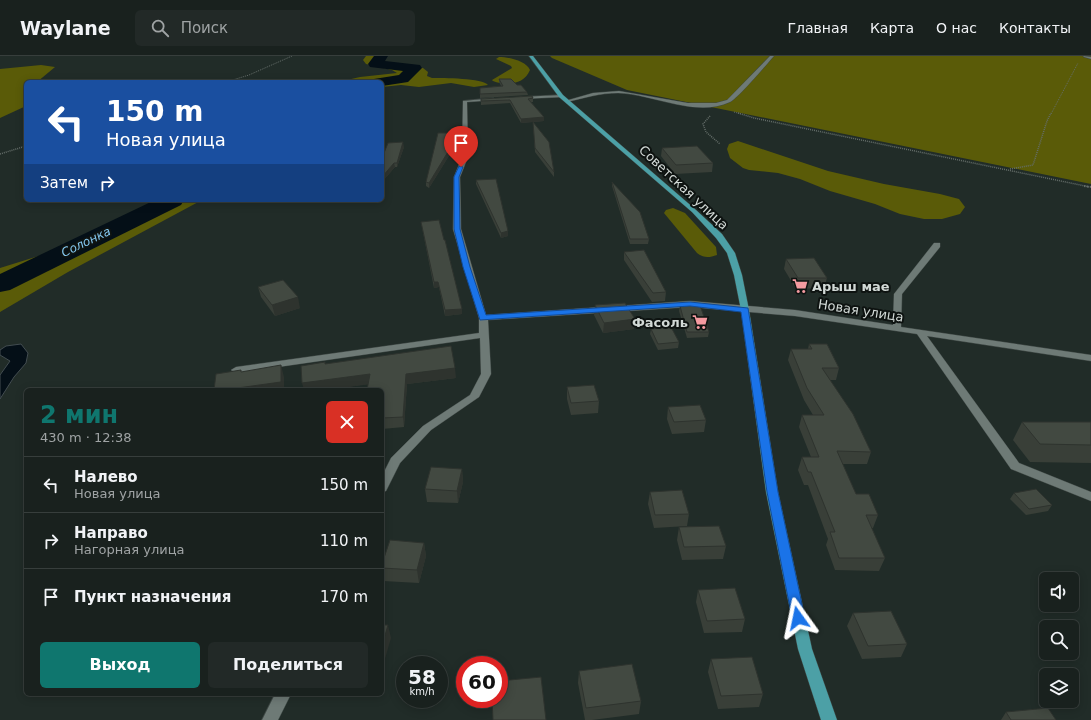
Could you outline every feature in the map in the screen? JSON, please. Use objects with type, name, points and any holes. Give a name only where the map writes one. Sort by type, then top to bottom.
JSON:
[{"type":"main road","name":"Советская улица","points":[[531,56],[546,80],[564,99],[694,211],[719,236],[731,253],[738,275],[745,310],[772,492],[790,578],[805,649],[829,720]]},
{"type":"street","points":[[516,98],[564,99],[593,94],[619,92],[684,104],[712,105],[729,101],[772,56]]},
{"type":"street","points":[[1086,56],[1091,58]]},
{"type":"street","points":[[384,484],[395,460],[427,428],[474,397],[486,374],[483,318],[457,229],[456,177],[465,157],[465,101],[502,99]]},
{"type":"street","points":[[897,328],[898,294],[937,245]]},
{"type":"street","name":"Новая улица","points":[[483,318],[690,304],[745,310],[795,313],[1091,358]]},
{"type":"street","points":[[920,332],[1015,466],[1091,497]]},
{"type":"street","points":[[236,370],[484,335]]},
{"type":"street","points":[[270,720],[282,696]]},
{"type":"path","points":[[232,80],[292,56]]},
{"type":"path","points":[[1008,170],[1033,165],[1047,121],[1079,62],[1086,56]]},
{"type":"path","points":[[712,105],[754,118],[1091,187]]},
{"type":"path","points":[[711,116],[703,124],[706,132],[720,144]]},
{"type":"path","points":[[0,154],[24,147]]},
{"type":"shaded area","points":[[366,56],[384,56],[382,60],[391,64],[423,68],[428,72],[427,76],[432,78],[453,78],[479,81],[488,85],[474,87],[451,83],[419,87],[401,85],[384,87],[384,80],[347,80],[397,73],[392,70],[366,64],[363,60]]},
{"type":"shaded area","points":[[550,56],[1091,56],[1091,184],[627,90]]},
{"type":"shaded area","points":[[499,57],[521,62],[530,70],[524,79],[514,83],[503,84],[493,81],[492,80],[512,68],[511,66],[496,59]]},
{"type":"shaded area","points":[[41,65],[55,67],[39,80],[24,80],[24,107],[0,118],[0,69]]},
{"type":"shaded area","points":[[738,141],[828,171],[959,199],[965,207],[960,214],[942,219],[924,219],[900,214],[875,204],[830,191],[800,179],[778,173],[743,168],[730,158],[727,149],[729,144]]},
{"type":"shaded area","points":[[157,202],[198,202],[68,272],[0,312],[0,268],[45,254]]},
{"type":"shaded area","points":[[673,208],[685,213],[716,247],[717,255],[706,257],[697,253],[664,213],[666,210]]},
{"type":"shaded area","points":[[21,344],[28,353],[26,363],[14,377],[0,399],[0,375],[10,361],[0,355],[0,350],[6,346]]},
{"type":"building","points":[[499,79],[511,79],[517,85],[521,85],[527,92],[480,94],[480,88],[503,86]]},
{"type":"building","points":[[532,96],[533,98],[528,99],[544,117],[521,119],[510,100],[481,101],[481,99]]},
{"type":"building","points":[[533,122],[549,142],[554,172],[535,148]]},
{"type":"building","points":[[438,133],[453,133],[451,142],[454,142],[429,183],[426,182]]},
{"type":"building","points":[[403,142],[397,163],[394,163],[384,175],[384,153],[388,143]]},
{"type":"building","points":[[697,146],[713,163],[676,165],[662,148]]},
{"type":"building","points":[[496,179],[508,231],[501,233],[476,180]]},
{"type":"building","points":[[612,182],[640,212],[649,239],[630,239]]},
{"type":"building","points":[[439,220],[462,309],[445,310],[438,282],[434,282],[421,222]]},
{"type":"building","points":[[644,250],[666,292],[653,293],[624,252]]},
{"type":"building","points":[[814,258],[827,278],[798,278],[786,259]]},
{"type":"building","points":[[283,280],[298,297],[272,305],[258,287]]},
{"type":"building","points":[[625,303],[635,319],[604,323],[595,305]]},
{"type":"building","points":[[700,305],[709,332],[687,332],[680,306]]},
{"type":"building","points":[[671,327],[679,342],[658,344],[651,329]]},
{"type":"building","points":[[809,344],[827,344],[839,368],[822,368],[853,414],[871,452],[837,451],[856,494],[869,494],[878,515],[866,515],[885,558],[839,558],[830,532],[835,532],[811,472],[808,472],[802,457],[819,457],[802,415],[824,415],[807,388],[791,349],[812,349]]},
{"type":"building","points":[[451,346],[455,368],[406,374],[403,417],[384,418],[384,388],[367,388],[370,374],[302,383],[301,366],[325,362],[325,364]]},
{"type":"building","points":[[281,365],[281,382],[238,388],[214,388],[216,374],[241,370],[241,372]]},
{"type":"building","points":[[594,385],[599,401],[571,403],[567,387]]},
{"type":"building","points":[[700,405],[706,420],[674,422],[668,407]]},
{"type":"building","points":[[1022,422],[1091,422],[1091,445],[1040,444]]},
{"type":"building","points":[[431,467],[462,469],[457,491],[425,489]]},
{"type":"building","points":[[1036,489],[1052,505],[1029,509],[1014,493]]},
{"type":"building","points":[[682,490],[689,514],[655,515],[650,492]]},
{"type":"building","points":[[719,526],[726,546],[684,547],[679,527]]},
{"type":"building","points":[[390,540],[424,543],[417,570],[384,568],[384,558]]},
{"type":"building","points":[[735,588],[745,619],[707,621],[698,590]]},
{"type":"building","points":[[891,611],[907,644],[868,646],[853,613]]},
{"type":"building","points":[[384,625],[388,625],[384,639]]},
{"type":"building","points":[[752,657],[763,694],[721,696],[711,659]]},
{"type":"building","points":[[632,664],[641,701],[586,708],[579,671]]},
{"type":"building","points":[[541,677],[546,720],[493,720],[492,708],[508,708],[508,680]]},
{"type":"building","points":[[1048,708],[1056,720],[1011,720],[1006,712]]},
{"type":"waterway","name":"Солонка","points":[[381,56],[375,64],[415,68],[403,79],[384,81]]},
{"type":"waterway","name":"Солонка","points":[[0,284],[169,202]]},
{"type":"place","name":"Арыш мае","points":[[800,286]]},
{"type":"place","name":"Фасоль","points":[[700,322]]},
{"type":"route","points":[[461,167],[456,177],[457,229],[483,318],[690,304],[745,310],[772,492],[798,618]]}]
